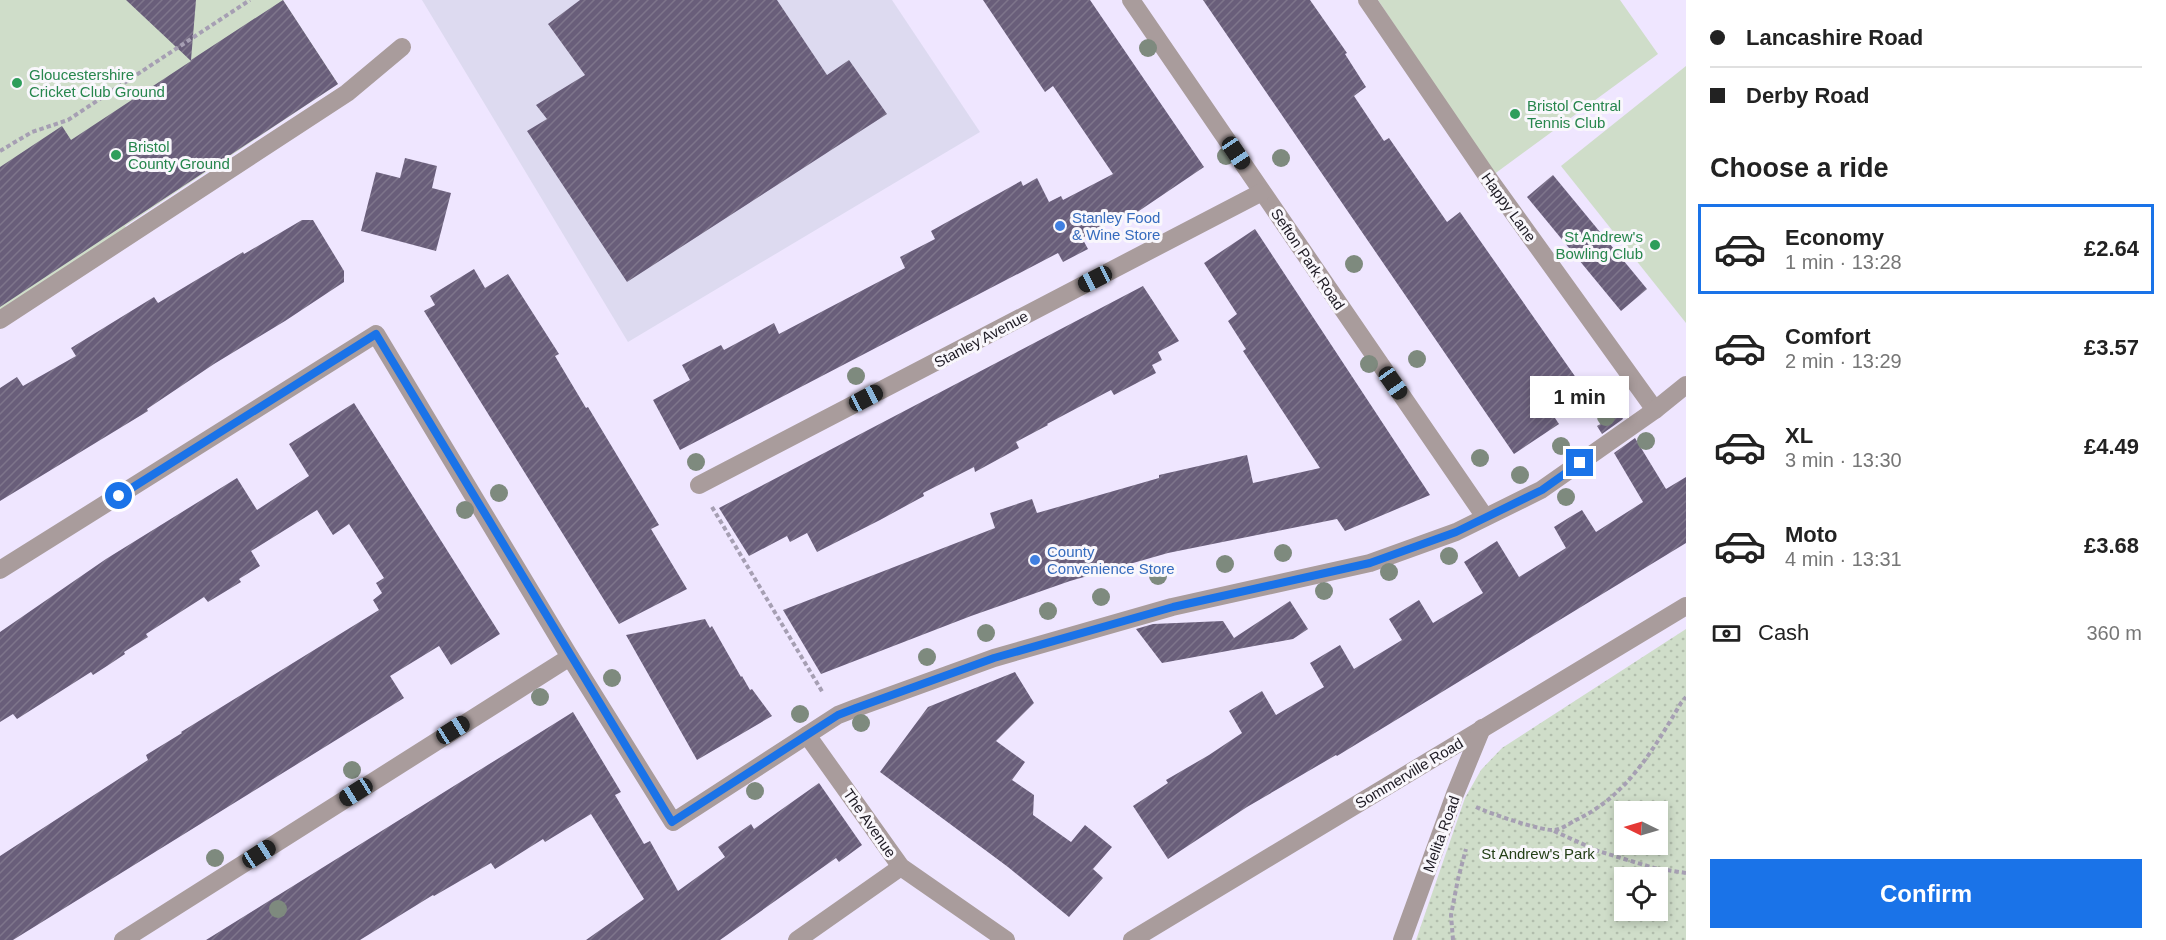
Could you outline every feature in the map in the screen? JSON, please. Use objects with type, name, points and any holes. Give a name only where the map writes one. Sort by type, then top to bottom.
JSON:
[{"type":"street","name":"Sefton Park Road","points":[[1131,0],[1485,517]]},
{"type":"street","name":"Happy Lane","points":[[1367,0],[1489,179],[1655,410]]},
{"type":"street","points":[[0,320],[347,93],[402,47]]},
{"type":"street","name":"Stanley Avenue","points":[[699,485],[1262,192]]},
{"type":"street","points":[[0,570],[376,334],[672,822],[838,715],[994,658],[1173,607],[1370,563],[1456,532],[1542,490],[1655,410],[1686,385]]},
{"type":"street","name":"Sommerville Road","points":[[1132,940],[1686,606]]},
{"type":"street","points":[[123,940],[570,657]]},
{"type":"street","name":"Melita Road","points":[[1402,940],[1455,794],[1482,728]]},
{"type":"street","name":"The Avenue","points":[[807,735],[901,867],[1006,940]]},
{"type":"street","points":[[797,940],[901,867]]},
{"type":"path","points":[[0,151],[32,132],[68,120],[250,0]]},
{"type":"path","points":[[699,485],[838,715]]},
{"type":"path","points":[[1554,831],[1594,812],[1634,775],[1649,757],[1686,697]]},
{"type":"path","points":[[1455,794],[1478,808],[1554,831],[1598,851],[1654,868],[1686,873]]},
{"type":"path","points":[[1475,818],[1478,808]]},
{"type":"path","points":[[1453,940],[1451,915],[1458,879],[1470,838]]},
{"type":"shaded area","points":[[422,0],[892,0],[980,132],[628,342]]},
{"type":"green space","name":"Bristol County Ground","points":[[0,0],[283,0],[338,84],[125,226],[127,229],[0,313]]},
{"type":"green space","name":"Bristol Central Tennis Club","points":[[1378,0],[1620,0],[1658,54],[1493,175]]},
{"type":"green space","name":"St Andrew's Bowling Club","points":[[1686,66],[1686,323],[1561,166]]},
{"type":"green space","name":"St Andrew's Park","points":[[1686,629],[1686,940],[1416,940],[1465,798],[1481,770],[1502,748]]},
{"type":"building","name":"Bristol County Ground","points":[[126,0],[196,0],[191,60],[283,0],[338,84],[0,307],[0,167],[62,126],[71,140],[191,61]]},
{"type":"building","points":[[580,0],[777,0],[827,75],[849,60],[887,114],[627,282],[527,131],[547,119],[536,105],[585,75],[548,24]]},
{"type":"building","points":[[983,0],[1090,0],[1204,167],[1130,217],[1127,213],[1082,238],[1088,249],[1063,262],[1058,253],[680,450],[653,400],[690,380],[682,365],[721,345],[724,350],[774,323],[779,334],[905,268],[900,257],[935,239],[931,231],[1021,181],[1023,186],[1037,178],[1049,202],[1061,196],[1063,200],[1113,174],[1053,86],[1045,92]]},
{"type":"building","points":[[1203,0],[1310,0],[1347,53],[1345,54],[1366,87],[1354,96],[1384,141],[1389,138],[1447,222],[1460,212],[1586,392],[1553,415],[1559,424],[1514,454]]},
{"type":"building","points":[[405,158],[437,166],[432,188],[451,193],[436,251],[361,231],[376,172],[400,178]]},
{"type":"building","points":[[1553,175],[1647,289],[1621,311],[1527,197]]},
{"type":"building","points":[[302,220],[313,220],[344,271],[344,282],[214,364],[147,409],[148,411],[0,501],[0,388],[17,377],[23,386],[76,356],[71,348],[154,297],[158,303]]},
{"type":"building","points":[[1255,229],[1430,495],[1345,531],[1337,519],[1168,553],[1070,581],[971,616],[821,674],[783,610],[995,528],[990,513],[1032,499],[1037,513],[1159,478],[1159,475],[1247,455],[1253,483],[1320,468],[1243,351],[1246,349],[1228,321],[1237,314],[1204,263]]},
{"type":"building","points":[[474,269],[485,288],[508,274],[559,354],[555,356],[659,525],[651,529],[687,589],[619,624],[424,311],[435,305],[430,296]]},
{"type":"building","points":[[1143,286],[1179,341],[1158,352],[1162,360],[1152,365],[1156,373],[1114,395],[1111,390],[1047,424],[1016,442],[1019,448],[975,472],[974,467],[923,493],[924,496],[880,520],[817,552],[807,533],[790,542],[787,536],[749,556],[719,508]]},
{"type":"building","points":[[354,403],[500,634],[451,665],[439,646],[390,676],[404,698],[13,940],[0,940],[0,856],[148,760],[146,755],[181,732],[379,610],[373,600],[382,593],[376,583],[384,578],[349,524],[333,535],[317,510],[251,551],[260,566],[239,579],[241,582],[208,602],[204,597],[146,634],[148,637],[93,675],[91,672],[17,719],[13,714],[0,722],[0,632],[106,559],[237,478],[257,510],[309,476],[289,444]]},
{"type":"building","points":[[1620,413],[1623,419],[1602,434],[1597,426]]},
{"type":"building","points":[[1635,438],[1666,489],[1686,477],[1686,543],[1337,756],[1247,807],[1168,859],[1133,806],[1168,783],[1166,780],[1242,733],[1229,711],[1262,691],[1276,715],[1324,687],[1310,663],[1340,645],[1354,669],[1402,640],[1389,619],[1419,600],[1433,623],[1483,593],[1464,562],[1497,541],[1519,577],[1566,548],[1554,527],[1570,517],[1582,510],[1596,532],[1643,502],[1614,453]]},
{"type":"building","points":[[1290,601],[1308,629],[1293,639],[1162,663],[1136,629],[1153,624],[1223,621],[1234,638]]},
{"type":"building","points":[[705,619],[710,628],[712,626],[741,677],[772,716],[697,760],[626,635]]},
{"type":"building","points":[[1015,672],[1034,703],[996,741],[1025,762],[1012,780],[1034,795],[1033,815],[1071,842],[1085,825],[1112,847],[1093,869],[1103,878],[1069,917],[1008,867],[880,772],[928,707]]},
{"type":"building","points":[[573,712],[621,792],[615,795],[644,844],[650,841],[678,891],[725,857],[718,847],[751,824],[754,829],[819,783],[862,845],[839,862],[836,858],[720,940],[586,940],[644,899],[591,814],[545,842],[543,839],[495,869],[491,863],[433,895],[360,940],[206,940]]},
{"type":"place","name":"Gloucestershire Cricket Club Ground","points":[[17,83]]},
{"type":"place","name":"Bristol Central Tennis Club","points":[[1515,114]]},
{"type":"place","name":"Bristol County Ground","points":[[116,155]]},
{"type":"place","name":"Stanley Food & Wine Store","points":[[1060,226]]},
{"type":"place","name":"St Andrew's Bowling Club","points":[[1655,245]]},
{"type":"place","name":"County Convenience Store","points":[[1035,560]]},
{"type":"route","points":[[119,496],[376,334],[672,822],[838,715],[994,658],[1173,607],[1370,563],[1456,532],[1542,490],[1580,463]]}]
